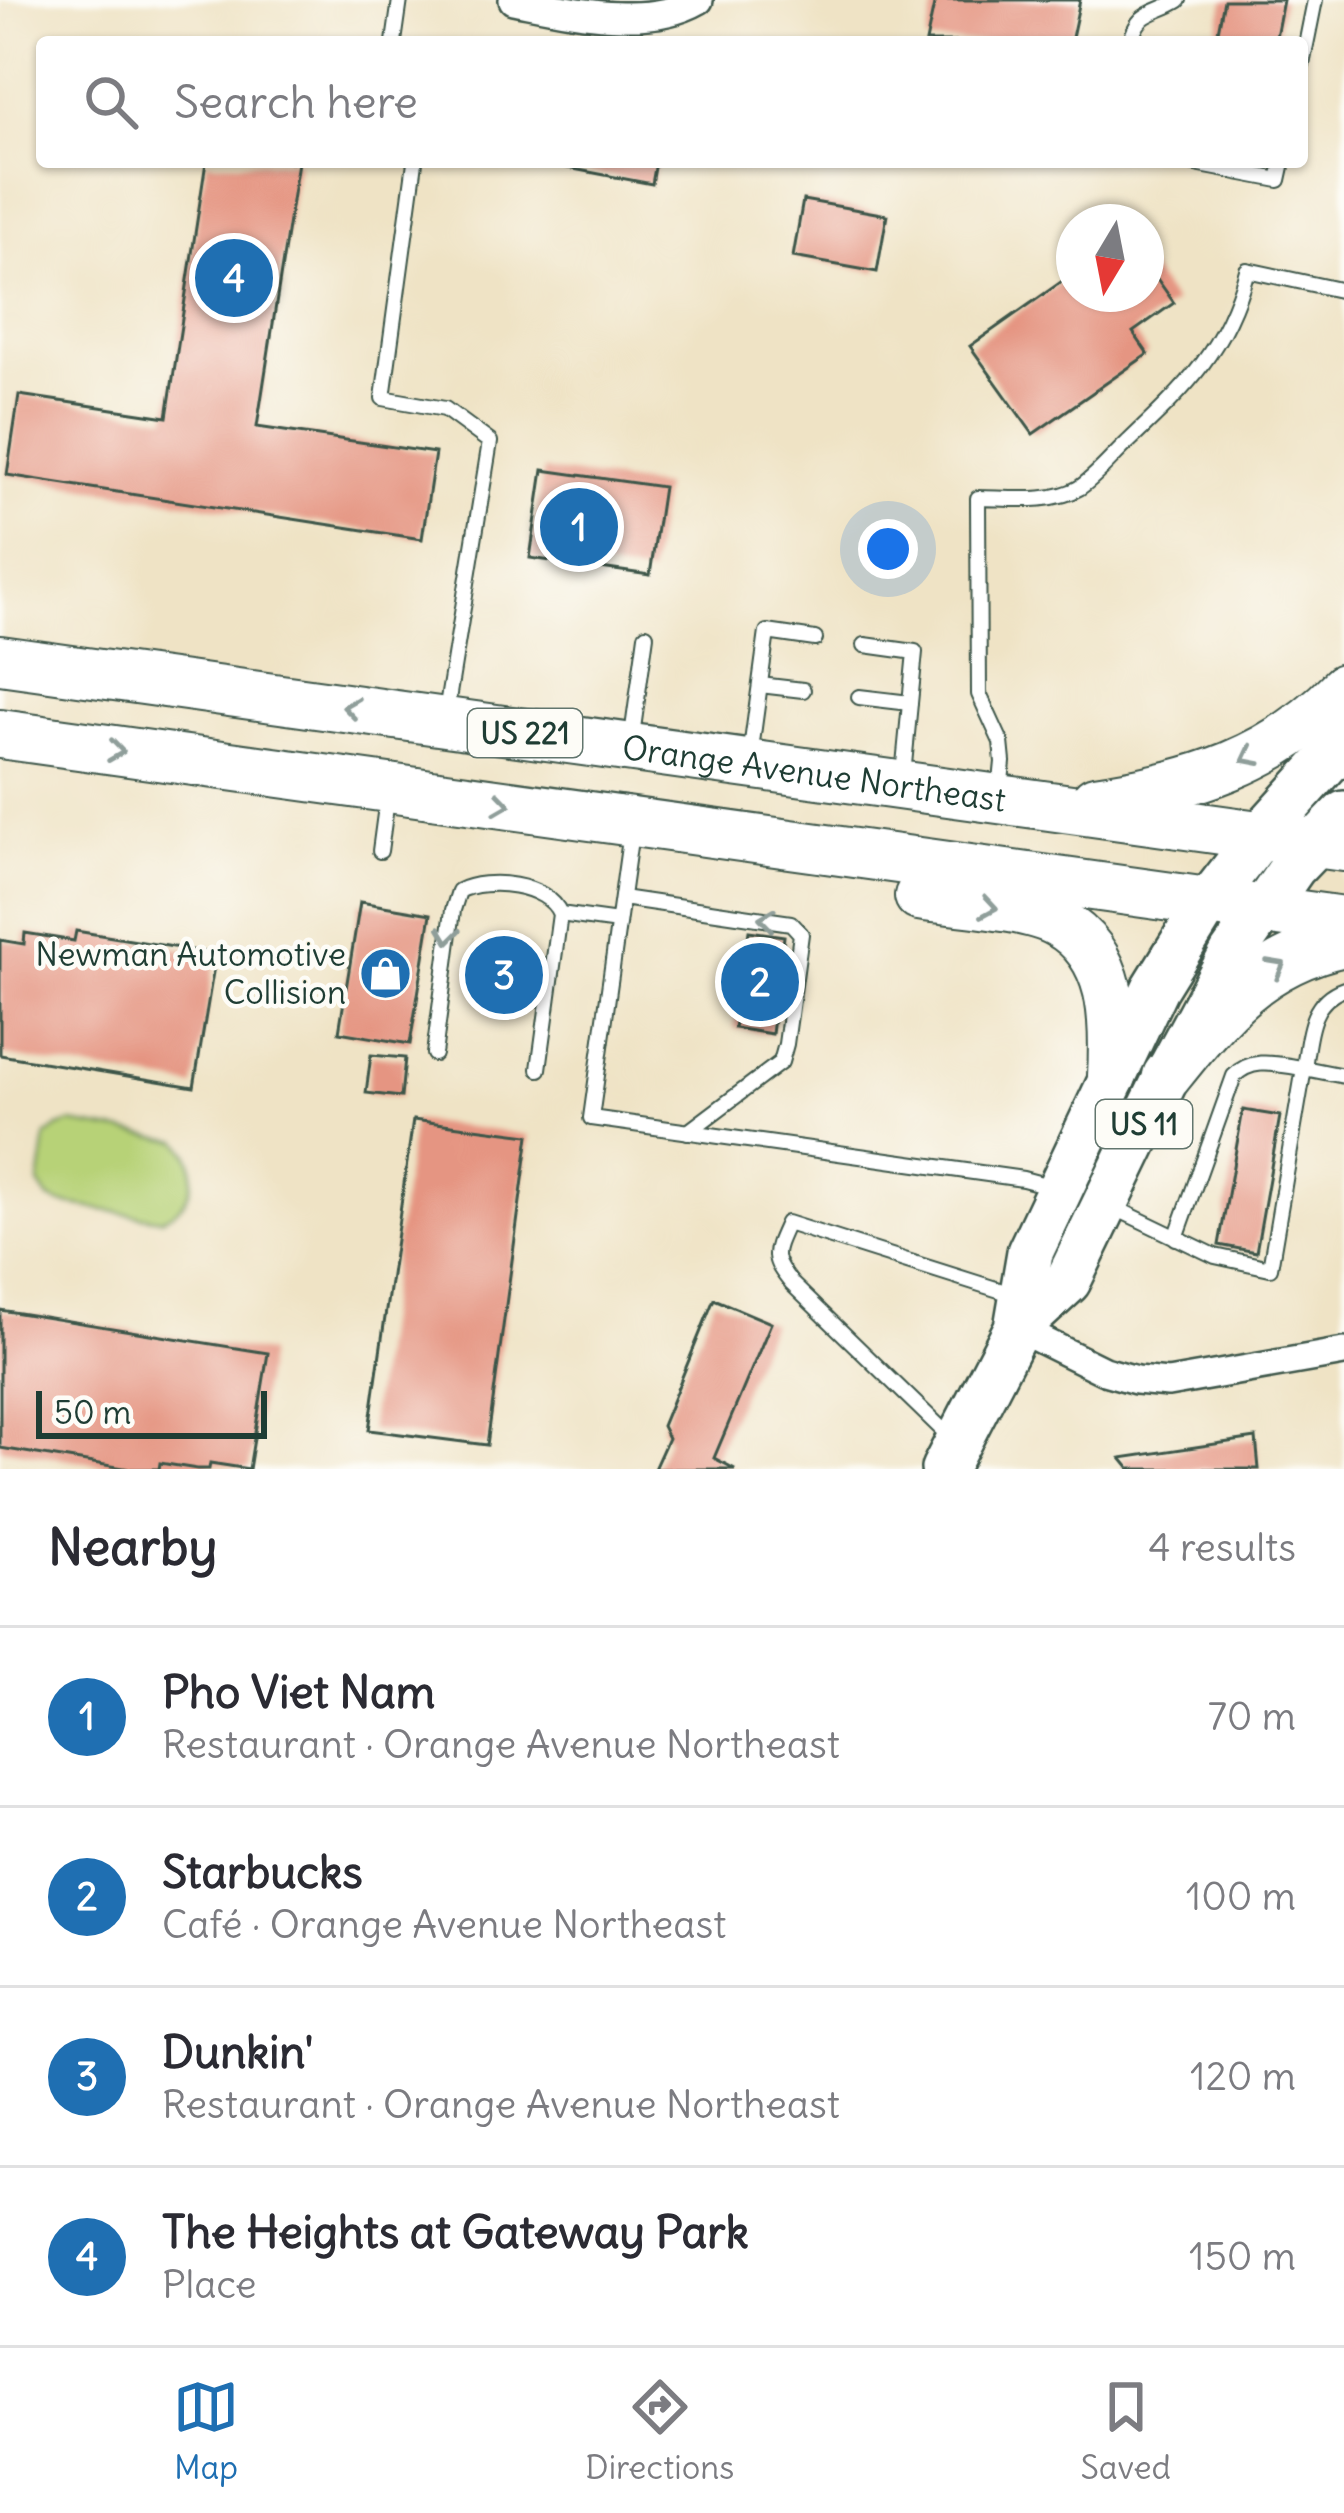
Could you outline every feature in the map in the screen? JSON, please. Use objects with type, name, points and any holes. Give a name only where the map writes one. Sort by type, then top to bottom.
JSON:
[{"type":"highway","name":"Orange Avenue Northeast","points":[[0,660],[1049,807],[1306,849]]},
{"type":"highway","points":[[1049,807],[1146,792],[1210,776],[1256,755],[1320,713],[1344,688]]},
{"type":"highway","name":"US 221","points":[[0,734],[1261,910]]},
{"type":"highway","points":[[758,839],[864,887],[1030,913],[1060,923],[1096,960],[1110,994],[1112,1076]]},
{"type":"highway","points":[[1261,910],[1344,921]]},
{"type":"highway","points":[[1167,1076],[1213,1018],[1251,982],[1317,947],[1344,942]]},
{"type":"main road","name":"US 11","points":[[1020,1313],[1068,1282],[1167,1076],[1233,953],[1306,849],[1344,742]]},
{"type":"main road","name":"US 11","points":[[950,1456],[1020,1313],[1030,1252],[1058,1188],[1155,988],[1208,904],[1306,849]]},
{"type":"street","points":[[514,0],[631,18],[657,15],[699,0]]},
{"type":"street","points":[[1020,1313],[1104,1371],[1136,1381],[1168,1382],[1344,1352]]},
{"type":"lane","points":[[395,36],[400,0]]},
{"type":"lane","points":[[1133,36],[1149,12],[1179,0]]},
{"type":"lane","points":[[1308,36],[1315,0]]},
{"type":"lane","points":[[414,168],[383,398],[445,409],[490,442],[444,722]]},
{"type":"lane","points":[[1216,168],[1279,180],[1282,168]]},
{"type":"lane","points":[[999,800],[1004,762],[1001,742],[980,694],[978,498],[1045,497],[1078,489],[1171,402],[1204,364],[1238,304],[1247,270],[1344,291]]},
{"type":"lane","points":[[749,764],[766,632],[815,639]]},
{"type":"lane","points":[[630,748],[646,635]]},
{"type":"lane","points":[[865,645],[915,652],[902,786]]},
{"type":"lane","points":[[760,686],[803,690]]},
{"type":"lane","points":[[859,697],[910,703]]},
{"type":"lane","points":[[380,851],[388,788]]},
{"type":"lane","points":[[632,821],[591,1118],[1023,1179],[1058,1188]]},
{"type":"lane","points":[[434,1054],[459,890],[472,884],[509,886],[545,895],[560,914],[539,1070]]},
{"type":"lane","points":[[622,898],[791,922],[801,934],[781,1062],[688,1132]]},
{"type":"lane","points":[[560,914],[618,922]]},
{"type":"lane","points":[[1106,1204],[1215,1256],[1270,1268],[1311,1022],[1325,999],[1344,989]]},
{"type":"lane","points":[[1175,1238],[1240,1069],[1251,1064],[1344,1076]]},
{"type":"lane","points":[[950,1456],[776,1265],[774,1256],[787,1223],[1020,1313]]},
{"type":"green space","points":[[71,1123],[179,1141],[193,1173],[181,1205],[161,1219],[49,1199],[39,1184],[46,1136]]},
{"type":"building","points":[[935,0],[1080,0],[1072,36],[927,36]]},
{"type":"building","points":[[1224,0],[1283,0],[1276,36],[1217,36]]},
{"type":"building","points":[[205,168],[297,168],[257,427],[435,453],[422,539],[7,475],[19,395],[167,417]]},
{"type":"building","points":[[568,168],[655,168],[652,184]]},
{"type":"building","points":[[803,200],[887,215],[877,272],[793,257]]},
{"type":"building","points":[[1056,286],[1056,312],[1161,312],[1133,332],[1148,354],[1033,434],[970,346]]},
{"type":"building","points":[[1164,289],[1174,303],[1164,310]]},
{"type":"building","points":[[543,470],[663,487],[650,575],[530,558]]},
{"type":"building","name":"Newman Automotive Collision","points":[[360,902],[431,914],[410,1044],[339,1032]]},
{"type":"building","points":[[76,931],[216,954],[194,1087],[0,1055],[0,940],[24,944],[25,933],[74,941]]},
{"type":"building","points":[[749,931],[784,936],[772,1034],[734,1028]]},
{"type":"building","points":[[371,1055],[405,1058],[401,1097],[366,1093]]},
{"type":"building","points":[[1243,1110],[1280,1116],[1256,1252],[1219,1245]]},
{"type":"building","points":[[413,1120],[529,1135],[487,1445],[369,1430]]},
{"type":"building","points":[[714,1299],[771,1323],[714,1458],[735,1469],[654,1469],[668,1438],[662,1426]]},
{"type":"building","points":[[0,1310],[268,1353],[249,1469],[160,1463],[159,1469],[130,1469],[0,1448]]},
{"type":"building","points":[[1256,1438],[1259,1469],[1130,1469],[1121,1458]]},
{"type":"place","name":"The Heights at Gateway Park","points":[[234,278]]},
{"type":"place","name":"Pho Viet Nam","points":[[579,527]]},
{"type":"place","name":"Newman Automotive Collision","points":[[385,973]]},
{"type":"place","name":"Dunkin'","points":[[504,975]]},
{"type":"place","name":"Starbucks","points":[[760,982]]}]
